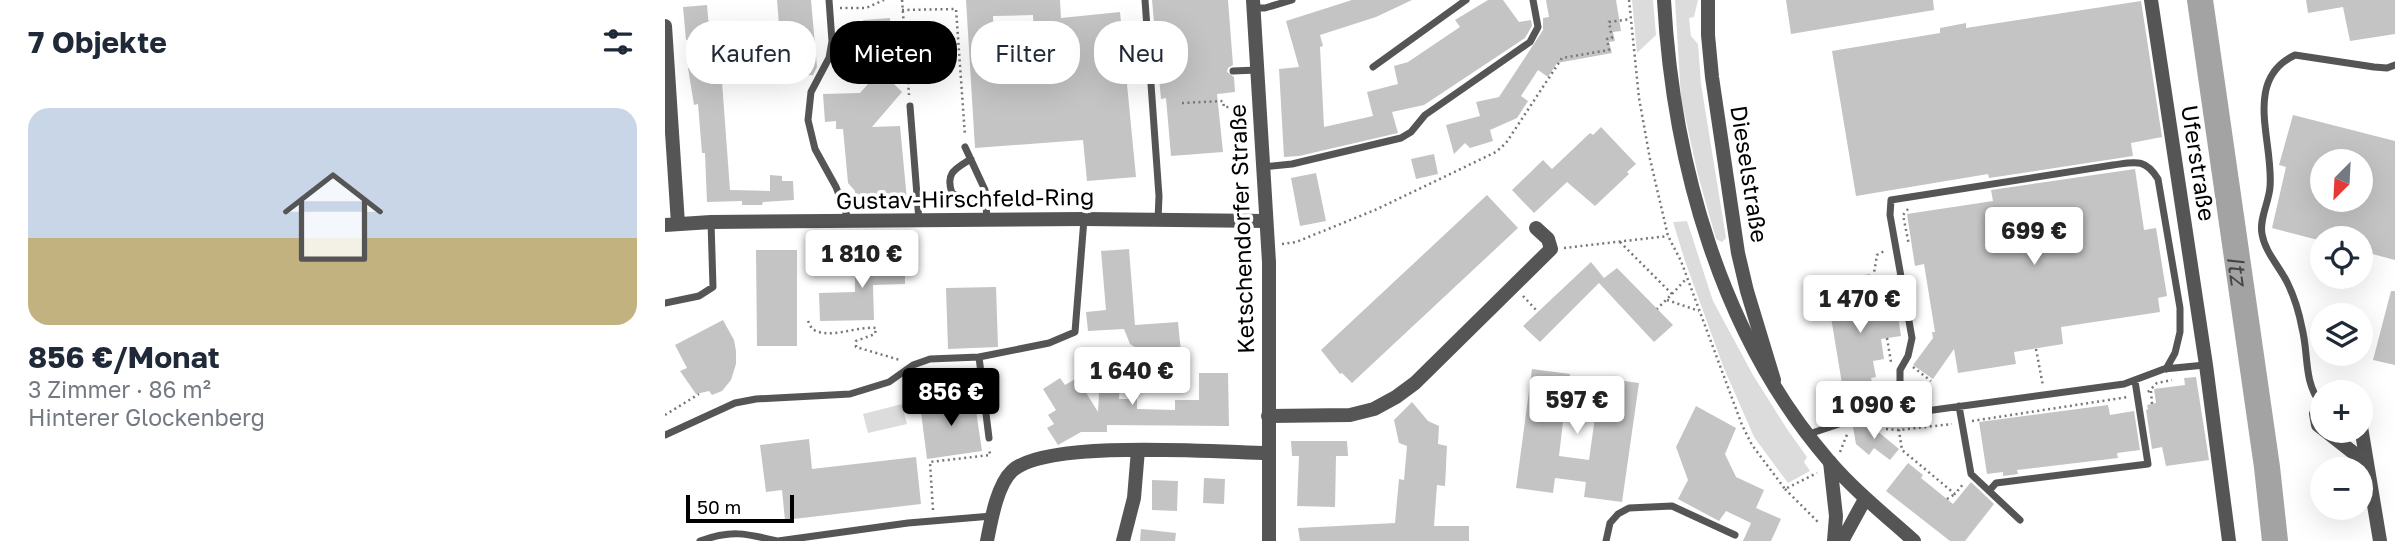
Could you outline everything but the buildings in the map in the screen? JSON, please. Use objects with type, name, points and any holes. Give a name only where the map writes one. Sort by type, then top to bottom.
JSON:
[{"type":"street","points":[[1664,0],[1670,80],[1684,150],[1705,229],[1729,299],[1778,391],[1808,435],[1865,499],[1914,541]]},
{"type":"street","name":"Dieselstraße","points":[[1708,0],[1708,35],[1738,253],[1778,391]]},
{"type":"street","name":"Uferstraße","points":[[2151,0],[2206,365],[2229,541]]},
{"type":"street","name":"Ketschendorfer Straße","points":[[1253,4],[1268,247],[1269,541]]},
{"type":"street","points":[[665,26],[672,225]]},
{"type":"street","name":"Gustav-Hirschfeld-Ring","points":[[672,225],[711,222],[1084,219],[1266,221]]},
{"type":"street","points":[[1268,416],[1335,417],[1374,409],[1415,383],[1551,249],[1548,239],[1536,228]]},
{"type":"street","points":[[2341,443],[2357,457]]},
{"type":"street","points":[[1123,541],[1134,498],[1138,450]]},
{"type":"street","points":[[987,541],[992,516],[1005,479],[1011,471],[1025,462],[1073,453],[1138,450],[1268,453]]},
{"type":"street","points":[[1830,462],[1837,540]]},
{"type":"street","points":[[2373,498],[2380,541]]},
{"type":"street","points":[[1837,540],[1865,499]]},
{"type":"lane","points":[[1145,0],[1159,220]]},
{"type":"lane","points":[[1253,4],[1265,8],[1292,0]]},
{"type":"lane","points":[[1374,67],[1466,0]]},
{"type":"lane","points":[[1263,167],[1292,164],[1401,138],[1411,132],[1425,115],[1530,43],[1538,27],[1533,0]]},
{"type":"lane","points":[[829,4],[832,41],[829,58],[811,92],[808,120],[814,149],[836,187],[849,222]]},
{"type":"lane","points":[[2310,387],[2303,330],[2296,304],[2287,281],[2274,263],[2262,237],[2261,228],[2270,187],[2264,93],[2271,74],[2295,55],[2374,67],[2387,68],[2395,65]]},
{"type":"lane","points":[[1233,71],[1258,70]]},
{"type":"lane","points":[[910,106],[919,222]]},
{"type":"lane","points":[[965,147],[977,170],[987,200],[987,220]]},
{"type":"lane","points":[[971,159],[956,168],[948,183],[957,197],[987,200]]},
{"type":"lane","points":[[1905,413],[1900,387],[1901,370],[1912,338],[1890,215],[1891,200],[1940,191],[2113,164],[2138,162],[2150,167],[2158,179],[2180,308],[2180,332],[2175,354],[2166,369]]},
{"type":"lane","points":[[665,435],[735,403],[755,399],[850,394],[889,382],[913,365],[930,359],[979,357],[1049,343],[1075,332],[1084,219]]},
{"type":"lane","points":[[665,303],[699,296],[713,287],[711,222]]},
{"type":"lane","points":[[979,357],[989,438]]},
{"type":"lane","points":[[1808,435],[1845,422],[2135,381],[2166,369],[2206,365]]},
{"type":"lane","points":[[1989,491],[1996,483],[2148,464],[2135,381]]},
{"type":"lane","points":[[1959,406],[1971,474],[2020,520]]},
{"type":"lane","points":[[1606,541],[1610,523],[1618,514],[1629,508],[1672,506],[1735,534]]},
{"type":"lane","points":[[700,541],[724,532],[777,541],[934,520],[992,516]]},
{"type":"path","points":[[829,4],[866,8],[884,0]]},
{"type":"path","points":[[902,0],[910,106]]},
{"type":"path","points":[[1629,0],[1641,110],[1668,236],[1752,445],[1785,489],[1837,540]]},
{"type":"path","points":[[935,9],[937,18]]},
{"type":"path","points":[[902,10],[956,9],[965,147]]},
{"type":"path","points":[[1268,247],[1296,242],[1375,210],[1496,152],[1506,142],[1562,58],[1609,50],[1607,39],[1612,38],[1609,22],[1630,19]]},
{"type":"path","points":[[1182,103],[1223,101],[1224,107],[1260,107]]},
{"type":"path","points":[[1909,245],[1903,215],[1906,209],[1918,207]]},
{"type":"path","points":[[1551,249],[1668,236]]},
{"type":"path","points":[[1620,242],[1672,294]]},
{"type":"path","points":[[1879,293],[1874,273],[1877,255],[1887,249]]},
{"type":"path","points":[[1657,309],[1687,278]]},
{"type":"path","points":[[1514,286],[1538,312]]},
{"type":"path","points":[[1667,300],[1699,312]]},
{"type":"path","points":[[808,321],[812,330],[821,335],[858,327],[876,328],[875,334],[856,341],[856,347],[913,365]]},
{"type":"path","points":[[1887,338],[1891,365]]},
{"type":"path","points":[[2036,349],[2046,410]]},
{"type":"path","points":[[2152,404],[2151,391],[2157,383],[2184,378]]},
{"type":"path","points":[[1883,427],[1890,431],[1980,421],[2126,398],[2151,391]]},
{"type":"path","points":[[665,415],[699,394]]},
{"type":"path","points":[[1896,415],[1902,450],[1955,494]]},
{"type":"path","points":[[1785,489],[1811,477],[1830,462],[1840,452],[1852,428]]},
{"type":"path","points":[[934,520],[930,462],[990,455],[989,438]]},
{"type":"path","points":[[1918,471],[1922,467]]},
{"type":"path","points":[[1947,499],[1955,494],[1971,474]]},
{"type":"shaded area","points":[[1632,0],[1653,0],[1656,35],[1637,53]]},
{"type":"shaded area","points":[[1675,0],[1698,0],[1694,17],[1689,18],[1691,36],[1698,44],[1701,84],[1726,238],[1722,242],[1716,239],[1681,98]]},
{"type":"shaded area","points":[[1687,221],[1713,301],[1753,375],[1807,457],[1804,462],[1810,471],[1788,483],[1754,437],[1723,366],[1673,222]]},
{"type":"shaded area","points":[[902,404],[907,424],[868,433],[863,414]]},
{"type":"waterway","name":"Itz","points":[[2200,0],[2267,467],[2275,541]]}]
